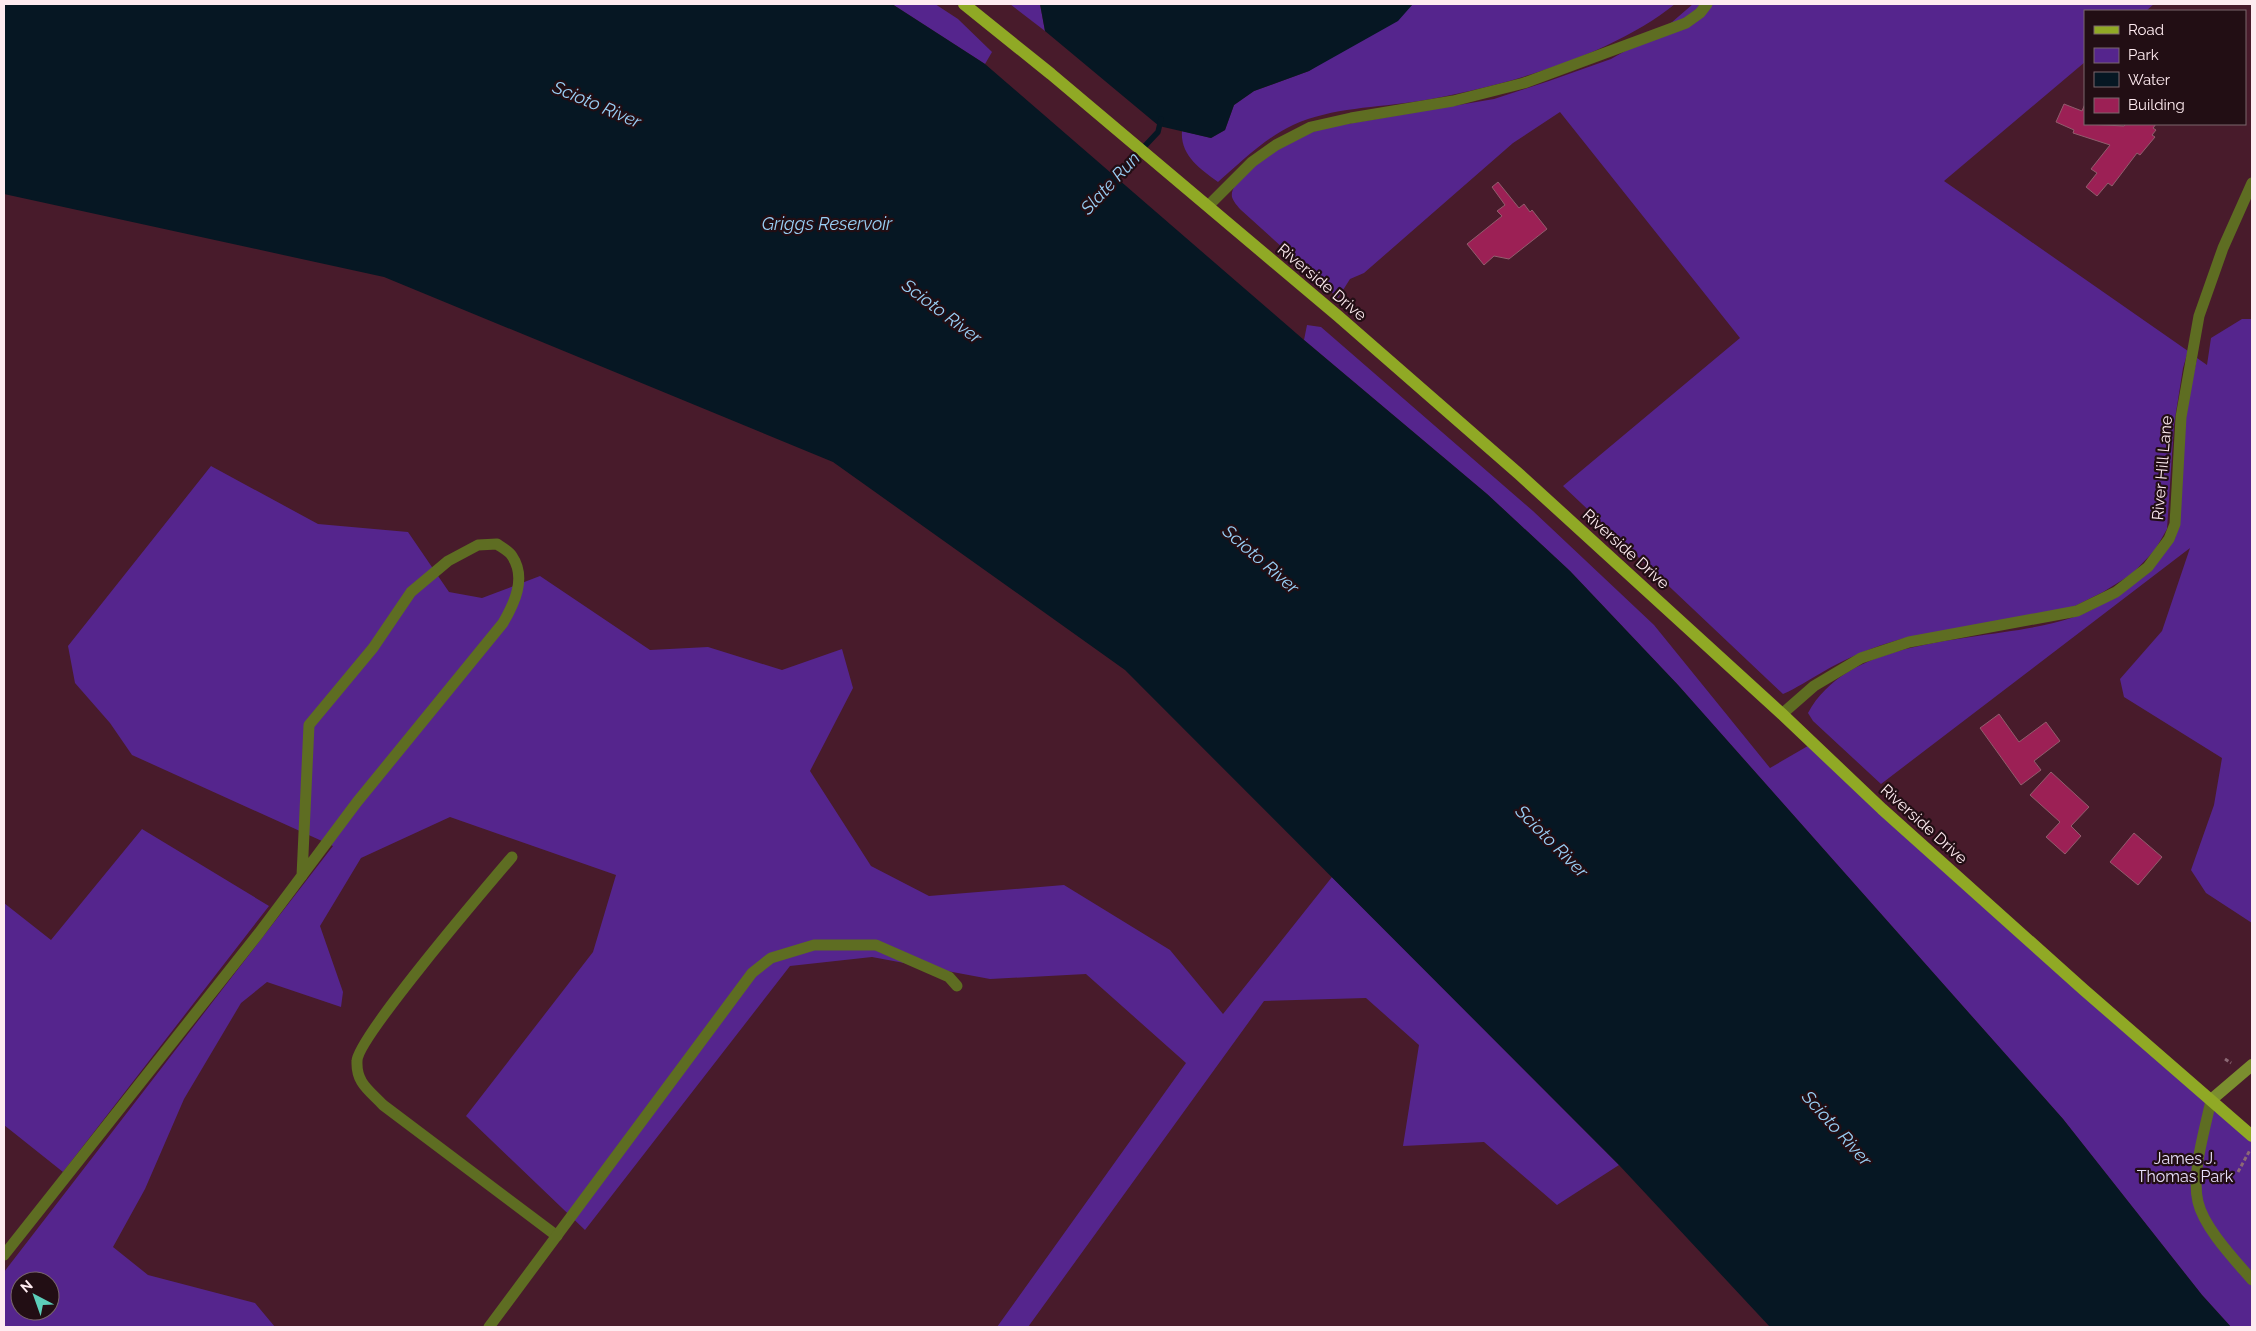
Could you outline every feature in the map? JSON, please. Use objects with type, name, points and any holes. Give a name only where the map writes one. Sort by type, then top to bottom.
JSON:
[{"type":"main road","name":"Riverside Drive","points":[[964,4],[1013,42],[1208,206],[1519,474],[1782,714],[1882,809],[2252,1136]]},
{"type":"street","points":[[2211,1100],[2252,1065]]},
{"type":"lane","points":[[1208,206],[1252,162],[1276,145],[1311,127],[1351,118],[1453,101],[1524,83],[1686,23],[1700,13],[1707,4]]},
{"type":"lane","name":"River Hill Lane","points":[[1782,714],[1814,686],[1861,658],[1909,642],[2077,611],[2116,592],[2148,567],[2169,539],[2175,524],[2182,417],[2199,316],[2224,248],[2252,182]]},
{"type":"lane","points":[[4,1255],[302,876],[357,802],[503,623],[516,601],[519,572],[512,555],[497,544],[478,545],[448,561],[411,592],[373,648],[309,725],[302,876]]},
{"type":"lane","points":[[512,857],[425,962],[365,1042],[356,1059],[359,1080],[383,1104],[557,1236]]},
{"type":"lane","points":[[489,1327],[752,973],[771,958],[814,945],[876,945],[949,977],[957,986]]},
{"type":"lane","points":[[2211,1100],[2196,1174],[2197,1201],[2210,1227],[2252,1280]]},
{"type":"path","points":[[2238,1172],[2252,1145]]},
{"type":"green space","points":[[892,4],[935,4],[958,19],[992,52],[985,64]]},
{"type":"green space","points":[[1010,4],[1040,4],[1045,31]]},
{"type":"green space","points":[[1411,4],[1675,4],[1649,23],[1619,39],[1587,54],[1518,78],[1450,95],[1419,101],[1339,111],[1308,119],[1283,130],[1273,137],[1218,182],[1192,161],[1184,147],[1182,131],[1211,138],[1225,130],[1234,105],[1254,91],[1309,71]]},
{"type":"green space","points":[[1693,4],[2154,4],[2147,10],[2084,10],[2084,63],[1944,181],[2188,351],[2183,368],[2174,425],[2167,529],[2155,550],[2132,574],[2075,606],[2049,613],[1901,639],[1880,646],[1840,662],[1783,694],[1563,486],[1740,338],[1560,112],[1513,143],[1364,273],[1350,279],[1338,298],[1241,210],[1232,197],[1233,189],[1248,171],[1272,152],[1303,135],[1329,127],[1494,99],[1611,59],[1664,29]]},
{"type":"green space","points":[[2242,319],[2252,319],[2252,923],[2206,893],[2191,870],[2214,805],[2222,758],[2124,697],[2120,679],[2162,631],[2190,548],[1881,784],[1813,721],[1808,713],[1829,686],[1857,667],[1890,653],[1927,644],[2039,626],[2071,618],[2102,604],[2129,584],[2169,546],[2176,535],[2184,421],[2197,358],[2207,365],[2211,338]]},
{"type":"green space","name":"James J. Thomas Park","points":[[1307,325],[1321,327],[1533,511],[1654,625],[1770,768],[1813,743],[2252,1136],[2252,1327],[2231,1327],[2202,1295],[2063,1119],[1678,685],[1570,571],[1487,494],[1304,340]]},
{"type":"green space","points":[[211,466],[318,524],[408,532],[449,592],[482,598],[540,576],[650,650],[708,647],[782,670],[842,649],[853,688],[810,771],[871,866],[929,896],[1064,885],[1170,950],[1223,1014],[1332,877],[1619,1165],[1557,1205],[1484,1142],[1403,1146],[1419,1045],[1366,998],[1264,1001],[1028,1327],[997,1327],[1186,1063],[1086,974],[990,979],[872,957],[790,966],[585,1230],[466,1116],[593,952],[616,875],[450,817],[361,858],[320,926],[343,992],[341,1007],[267,982],[241,1003],[184,1099],[145,1189],[113,1247],[148,1275],[255,1303],[275,1327],[4,1327],[4,1272],[333,846],[132,755],[110,723],[75,683],[68,646]]},
{"type":"green space","points":[[142,829],[269,906],[63,1172],[4,1125],[4,903],[51,940]]},
{"type":"water","name":"Griggs Reservoir","points":[[4,4],[892,4],[985,64],[1304,340],[1487,494],[1570,571],[1678,685],[2063,1119],[2202,1295],[2231,1327],[1770,1327],[1619,1165],[1125,670],[833,462],[384,277],[4,194]]},
{"type":"water","points":[[1040,4],[1413,4],[1398,21],[1309,71],[1254,91],[1234,105],[1225,130],[1211,138],[1159,126],[1045,31]]},
{"type":"building","points":[[2064,104],[2082,111],[2084,106],[2084,125],[2155,125],[2153,128],[2156,130],[2152,135],[2155,137],[2140,155],[2137,153],[2112,186],[2108,183],[2097,196],[2086,187],[2097,173],[2091,169],[2110,145],[2073,133],[2074,130],[2056,122]]},
{"type":"building","points":[[1498,182],[1519,208],[1524,204],[1530,212],[1532,210],[1547,229],[1509,259],[1494,256],[1484,265],[1467,244],[1502,216],[1497,211],[1505,205],[1492,187]]},
{"type":"building","points":[[1999,714],[2019,742],[2046,722],[2060,741],[2034,761],[2041,770],[2021,785],[1980,728]]},
{"type":"building","points":[[2051,772],[2089,807],[2071,826],[2081,836],[2065,854],[2046,837],[2060,822],[2030,795]]},
{"type":"building","points":[[2134,833],[2162,857],[2138,885],[2110,862]]},
{"type":"waterway","name":"Slate Run","points":[[1112,181],[1158,132],[1161,119]]},
{"type":"water label","name":"Scioto River","points":[[597,104]]},
{"type":"water label","name":"Scioto River","points":[[942,311]]},
{"type":"water label","name":"Scioto River","points":[[1261,559]]},
{"type":"water label","name":"Scioto River","points":[[1552,841]]},
{"type":"water label","name":"Scioto River","points":[[1837,1128]]}]
